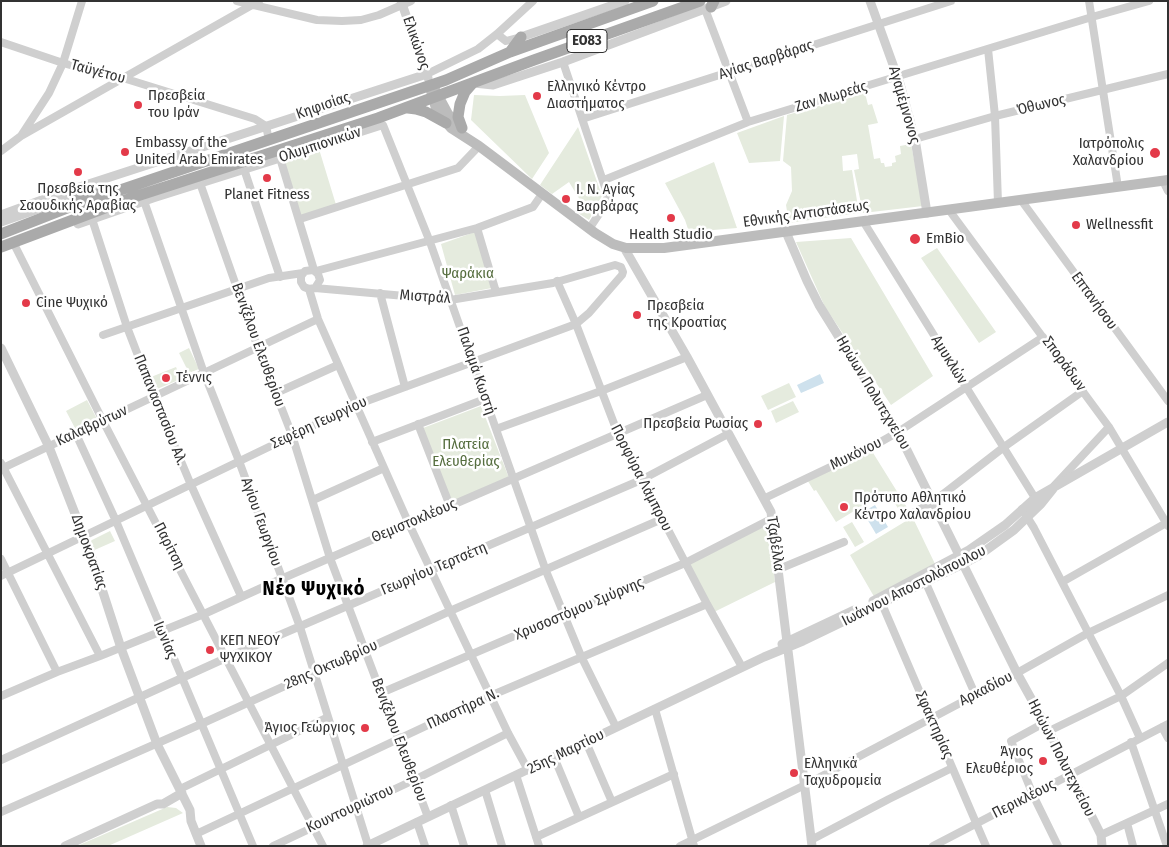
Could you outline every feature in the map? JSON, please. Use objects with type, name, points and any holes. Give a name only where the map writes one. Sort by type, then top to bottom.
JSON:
[{"type":"main road","name":"Κηφισίας","points":[[1,234],[70,207],[269,140],[428,80],[653,1]]},
{"type":"main road","name":"Κηφισίας","points":[[1,247],[125,200],[404,109],[634,24],[707,4]]},
{"type":"main road","points":[[622,39],[634,24]]},
{"type":"main road","points":[[510,52],[521,38]]},
{"type":"main road","name":"Εθνικής Αντιστάσεως","points":[[428,80],[435,97],[437,112],[446,123],[589,229],[607,241],[626,248],[664,248],[1166,181]]},
{"type":"main road","points":[[462,128],[458,117],[460,104],[465,92],[474,83]]},
{"type":"main road","name":"Εθνικής Αντιστάσεως","points":[[435,97],[448,114],[474,138],[479,146]]},
{"type":"main road","points":[[404,109],[421,110],[446,123]]},
{"type":"main road","points":[[299,152],[315,138]]},
{"type":"main road","points":[[149,199],[186,180]]},
{"type":"main road","points":[[78,195],[131,187]]},
{"type":"street","points":[[21,136],[49,93],[63,63],[82,1]]},
{"type":"street","points":[[238,1],[255,3],[317,20],[342,21],[361,20],[405,2]]},
{"type":"street","points":[[1,215],[61,193],[266,126],[428,80],[497,34],[533,1]]},
{"type":"street","points":[[497,34],[506,41],[521,38],[624,1]]},
{"type":"street","name":"Κηφισίας","points":[[474,83],[493,85],[563,62],[707,4],[726,1]]},
{"type":"street","name":"Αγαμέμνονος","points":[[870,1],[897,76],[915,139],[927,213]]},
{"type":"street","name":"Αγίας Βαρβάρας","points":[[582,119],[951,1]]},
{"type":"street","points":[[1089,1],[1118,187]]},
{"type":"street","name":"Ζαν Μωρεάς","points":[[604,180],[748,122],[1149,1]]},
{"type":"street","name":"Ελικώνος","points":[[405,2],[428,80]]},
{"type":"street","points":[[1,151],[21,136],[255,3]]},
{"type":"street","points":[[707,4],[748,122]]},
{"type":"street","name":"Ταϋγέτου","points":[[1,42],[63,63],[123,78],[255,119],[266,126]]},
{"type":"street","points":[[988,49],[995,116],[998,203]]},
{"type":"street","points":[[563,62],[607,192],[607,200],[589,229]]},
{"type":"street","name":"Όθωνος","points":[[915,139],[995,116],[1168,74]]},
{"type":"street","name":"Ολυμπιονικών","points":[[1,252],[149,199],[384,125]]},
{"type":"street","name":"Παλαμά Κωστή","points":[[384,125],[430,242],[546,571],[581,656],[616,728]]},
{"type":"street","points":[[266,126],[269,140]]},
{"type":"street","points":[[300,219],[458,168],[479,146]]},
{"type":"street","points":[[280,158],[315,271],[320,280],[309,287]]},
{"type":"street","points":[[244,169],[280,277]]},
{"type":"street","points":[[1166,181],[1168,191]]},
{"type":"street","name":"Βενιζέλου Ελευθερίου","points":[[200,183],[258,348],[292,436],[330,558],[428,817]]},
{"type":"street","points":[[103,335],[269,278],[303,273],[309,270],[315,271],[477,228],[533,207],[542,194]]},
{"type":"street","points":[[1,222],[78,195]]},
{"type":"street","name":"Αγίου Γεωργίου","points":[[149,199],[204,373],[239,461],[300,627],[368,846]]},
{"type":"street","name":"Επτανήσου","points":[[1021,200],[1168,401]]},
{"type":"street","name":"Σποράδων","points":[[949,210],[1083,390],[1122,447],[1167,524]]},
{"type":"street","name":"Παπαναστασίου Αλ.","points":[[92,219],[127,327],[154,397],[241,596]]},
{"type":"street","name":"Αμυκλών","points":[[863,221],[1035,498]]},
{"type":"street","points":[[477,228],[496,292]]},
{"type":"street","name":"Ηρώων Πολυτεχνείου","points":[[786,232],[819,305],[898,432],[1017,673],[1047,727],[1101,835],[1102,846]]},
{"type":"street","name":"Παρίτση","points":[[15,246],[269,745],[323,846]]},
{"type":"street","name":"Τζαβέλλα","points":[[626,248],[765,498],[773,518],[811,843]]},
{"type":"street","name":"Μιστράλ","points":[[280,277],[309,287],[450,300],[557,282],[608,266],[615,265],[621,267]]},
{"type":"street","name":"Σεφέρη Γεωργίου","points":[[5,574],[356,405],[576,324],[589,313],[622,275],[621,267]]},
{"type":"street","points":[[303,273],[301,279],[309,287],[318,319],[408,524],[508,733],[528,770]]},
{"type":"street","name":"Πορφύρα Λάμπρου","points":[[557,282],[576,324],[618,434],[742,667]]},
{"type":"street","points":[[380,294],[404,387]]},
{"type":"street","name":"Καλαβρύτων","points":[[2,467],[49,447],[318,319]]},
{"type":"street","name":"Μυκόνου","points":[[765,498],[858,454],[898,432],[1043,336]]},
{"type":"street","name":"Δημοκρατίας","points":[[1,348],[49,447],[84,536],[121,648],[164,762],[165,771],[178,793],[184,812],[191,821],[201,846]]},
{"type":"street","points":[[496,429],[687,357]]},
{"type":"street","points":[[276,393],[338,365]]},
{"type":"street","points":[[911,514],[933,502],[1004,447],[1083,390]]},
{"type":"street","name":"Θεμιστοκλέους","points":[[1,696],[204,614],[281,578],[707,395]]},
{"type":"street","points":[[372,442],[485,398]]},
{"type":"street","name":"Ιωάννου Αποστολόπουλου","points":[[787,645],[882,604],[961,560],[1035,498],[1168,422]]},
{"type":"street","points":[[418,424],[450,506]]},
{"type":"street","points":[[1053,489],[1108,427]]},
{"type":"street","name":"Ιωνίας","points":[[76,434],[116,521],[253,846]]},
{"type":"street","name":"Γεωργίου Τερτσέτη","points":[[1,760],[226,658],[641,480],[728,434]]},
{"type":"street","points":[[2,467],[100,656]]},
{"type":"street","points":[[313,500],[384,468]]},
{"type":"street","name":"Ιωάννου Αποστολόπουλου","points":[[787,645],[1004,538],[1028,518],[1053,489]]},
{"type":"street","points":[[1022,509],[1121,696],[1140,738]]},
{"type":"street","name":"Χρυσοστόμου Σμύρνης","points":[[381,693],[685,563],[773,518]]},
{"type":"street","name":"28ης Οκτωβρίου","points":[[1,812],[157,744],[450,611],[546,571],[662,519]]},
{"type":"street","points":[[1062,582],[1167,524]]},
{"type":"street","points":[[778,569],[844,542]]},
{"type":"street","points":[[1,559],[5,574],[57,672]]},
{"type":"street","points":[[925,581],[975,694]]},
{"type":"street","name":"Αρκαδίου","points":[[680,846],[693,842],[805,785],[1017,673],[1088,633],[1168,594]]},
{"type":"street","name":"Πλαστήρα Ν.","points":[[196,834],[292,788],[400,740],[490,696],[707,604]]},
{"type":"street","name":"Σφακτηρίας","points":[[882,604],[986,846]]},
{"type":"street","name":"25ης Μαρτίου","points":[[368,846],[384,842],[417,822],[451,805],[764,657],[775,647],[787,645]]},
{"type":"street","points":[[1058,846],[1033,795],[1011,741],[1121,696],[1168,663]]},
{"type":"street","points":[[655,709],[693,842]]},
{"type":"street","points":[[65,846],[156,804],[163,804],[178,793],[221,769],[328,717]]},
{"type":"street","points":[[1165,726],[1168,738]]},
{"type":"street","name":"Περικλέους","points":[[933,846],[1165,726]]},
{"type":"street","name":"Κουντουριώτου","points":[[273,846],[312,826],[414,780],[508,733]]},
{"type":"street","points":[[586,742],[612,802]]},
{"type":"street","points":[[1131,742],[1167,846]]},
{"type":"street","points":[[554,757],[579,817]]},
{"type":"street","points":[[811,843],[889,799],[952,768]]},
{"type":"street","points":[[536,836],[674,774]]},
{"type":"street","points":[[516,775],[538,846]]},
{"type":"street","points":[[485,790],[502,846]]},
{"type":"street","points":[[1101,835],[1168,804]]},
{"type":"street","points":[[451,805],[464,846]]},
{"type":"street","points":[[417,822],[425,846]]},
{"type":"street","points":[[1127,823],[1133,846]]},
{"type":"green space","points":[[865,93],[868,105],[872,104],[878,123],[868,125],[874,159],[880,158],[881,163],[884,163],[885,167],[892,166],[892,163],[896,162],[895,156],[901,154],[900,146],[911,144],[923,206],[863,213],[854,170],[859,169],[857,154],[842,156],[843,171],[852,170],[859,213],[789,223],[786,205],[792,191],[791,167],[783,161],[787,115]]},
{"type":"green space","points":[[474,95],[525,95],[549,153],[532,179],[471,120]]},
{"type":"green space","points":[[784,116],[780,161],[749,163],[737,133]]},
{"type":"green space","points":[[578,127],[602,196],[589,220],[578,213],[585,208],[569,182],[552,194],[540,185]]},
{"type":"green space","points":[[319,149],[337,208],[300,219],[280,158]]},
{"type":"green space","points":[[714,162],[737,228],[689,232],[685,220],[665,183]]},
{"type":"green space","name":"Ψαράκια","points":[[475,232],[492,288],[455,295],[441,244]]},
{"type":"green space","points":[[851,238],[933,376],[891,405],[825,307],[796,242]]},
{"type":"green space","points":[[937,248],[996,332],[979,343],[921,258]]},
{"type":"green space","name":"Τέννις","points":[[189,348],[199,369],[189,373],[179,353]]},
{"type":"green space","name":"Τέννις","points":[[176,367],[181,379],[157,389],[151,377]]},
{"type":"green space","points":[[789,383],[796,397],[768,410],[761,396]]},
{"type":"green space","points":[[87,400],[97,419],[76,430],[66,411]]},
{"type":"green space","points":[[793,401],[799,412],[776,423],[771,411]]},
{"type":"green space","name":"Πλατεία Ελευθερίας","points":[[481,406],[509,478],[452,502],[423,428]]},
{"type":"green space","points":[[870,448],[911,514],[936,566],[876,600],[850,555],[906,521],[887,491],[836,522],[816,490],[814,491],[806,478]]},
{"type":"green space","points":[[852,522],[864,542],[855,547],[843,527]]},
{"type":"green space","points":[[767,524],[775,582],[712,613],[688,564]]},
{"type":"green space","points":[[110,531],[115,541],[90,552],[86,543]]},
{"type":"green space","points":[[167,807],[176,808],[183,813],[108,846],[77,846]]},
{"type":"water","points":[[820,374],[824,383],[801,393],[797,385]]},
{"type":"water","points":[[875,505],[888,527],[876,534],[863,512]]},
{"type":"place","name":"Ελληνικό Κέντρο Διαστήματος","points":[[537,96]]},
{"type":"place","name":"Πρεσβεία του Ιράν","points":[[138,105]]},
{"type":"place","name":"Embassy of the United Arab Emirates","points":[[125,152]]},
{"type":"place","name":"Ιατρόπολις Χαλανδρίου","points":[[1155,153]]},
{"type":"place","name":"Πρεσβεία της Σαουδικής Αραβίας","points":[[78,172]]},
{"type":"place","name":"Planet Fitness","points":[[267,178]]},
{"type":"place","name":"Ι. Ν. Αγίας Βαρβάρας","points":[[566,199]]},
{"type":"place","name":"Health Studio","points":[[671,218]]},
{"type":"place","name":"Wellnessfit","points":[[1076,225]]},
{"type":"place","name":"EmBio","points":[[915,239]]},
{"type":"place","name":"Cine Ψυχικό","points":[[26,303]]},
{"type":"place","name":"Πρεσβεία της Κροατίας","points":[[637,315]]},
{"type":"place","name":"Τέννις","points":[[166,378]]},
{"type":"place","name":"Πρεσβεία Ρωσίας","points":[[758,424]]},
{"type":"place","name":"Πρότυπο Αθλητικό Κέντρο Χαλανδρίου","points":[[844,507]]},
{"type":"place","name":"ΚΕΠ ΝΕΟΥ ΨΥΧΙΚΟΥ","points":[[210,650]]},
{"type":"place","name":"Άγιος Γεώργιος","points":[[365,728]]},
{"type":"place","name":"Άγιος Ελευθέριος","points":[[1043,761]]},
{"type":"place","name":"Ελληνικά Ταχυδρομεία","points":[[794,773]]},
{"type":"district","name":"Νέο Ψυχικό","points":[[314,589]]}]
